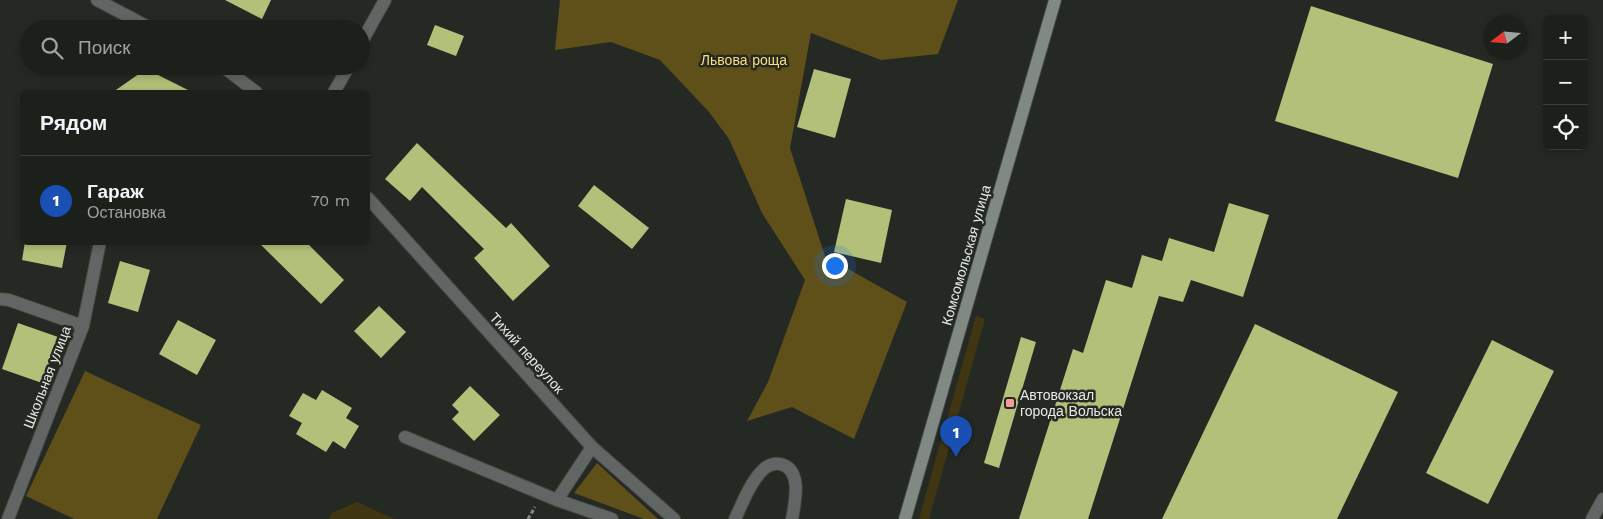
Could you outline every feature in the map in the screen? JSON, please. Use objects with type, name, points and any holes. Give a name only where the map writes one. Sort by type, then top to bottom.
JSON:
[{"type":"main road","name":"Комсомольская улица","points":[[905,519],[1055,0]]},
{"type":"street","points":[[98,0],[135,20]]},
{"type":"street","points":[[370,27],[385,0]]},
{"type":"street","points":[[234,75],[253,90]]},
{"type":"street","points":[[335,90],[344,75]]},
{"type":"street","name":"Тихий переулок","points":[[370,200],[592,448],[674,519]]},
{"type":"street","name":"Школьная улица","points":[[8,519],[82,326],[99,245]]},
{"type":"street","points":[[0,299],[9,300],[82,326]]},
{"type":"street","points":[[405,437],[557,500],[612,519]]},
{"type":"street","points":[[557,500],[592,448]]},
{"type":"street","points":[[735,519],[751,486],[766,468],[776,463],[787,466],[794,475],[795,492],[792,519]]},
{"type":"street","points":[[1592,519],[1603,500]]},
{"type":"shaded area","points":[[976,316],[985,319],[929,519],[919,519]]},
{"type":"shaded area","points":[[357,502],[394,519],[329,519],[332,513]]},
{"type":"green space","name":"Львова роща","points":[[560,0],[958,0],[938,54],[881,60],[811,33],[790,148],[825,256],[907,302],[854,439],[792,407],[747,421],[768,382],[805,280],[762,213],[729,139],[709,112],[660,60],[611,42],[555,50]]},
{"type":"green space","points":[[85,371],[201,425],[157,519],[74,519],[26,496]]},
{"type":"green space","points":[[597,463],[658,519],[644,519],[574,493]]},
{"type":"building","points":[[225,0],[271,0],[262,19]]},
{"type":"building","points":[[1311,6],[1493,64],[1458,178],[1275,121]]},
{"type":"building","points":[[435,25],[464,36],[456,56],[427,45]]},
{"type":"building","points":[[814,69],[851,79],[835,138],[797,127]]},
{"type":"building","points":[[137,75],[158,75],[188,90],[116,90]]},
{"type":"building","points":[[417,143],[506,228],[511,223],[550,266],[513,301],[474,258],[484,249],[422,187],[410,201],[385,179]]},
{"type":"building","points":[[594,185],[649,228],[632,249],[578,206]]},
{"type":"building","points":[[846,199],[892,210],[881,263],[834,252]]},
{"type":"building","points":[[1229,203],[1269,215],[1243,297],[1191,280],[1183,302],[1159,296],[1088,519],[1019,519],[1073,349],[1083,353],[1106,280],[1132,288],[1142,255],[1162,261],[1169,238],[1214,252]]},
{"type":"building","points":[[24,245],[66,245],[62,268],[22,260]]},
{"type":"building","points":[[261,245],[309,245],[344,280],[321,304]]},
{"type":"building","points":[[120,261],[150,270],[138,312],[108,303]]},
{"type":"building","points":[[379,306],[406,332],[381,358],[354,331]]},
{"type":"building","points":[[178,320],[216,340],[197,375],[159,354]]},
{"type":"building","points":[[18,323],[58,337],[42,383],[2,369]]},
{"type":"building","points":[[1255,324],[1398,392],[1337,519],[1162,519]]},
{"type":"building","name":"Автовокзал города Вольска","points":[[1021,337],[1036,342],[999,468],[984,463]]},
{"type":"building","points":[[1492,340],[1554,371],[1488,504],[1426,473]]},
{"type":"building","points":[[470,386],[500,415],[474,441],[452,419],[459,412],[452,405]]},
{"type":"building","points":[[322,390],[352,408],[346,418],[359,426],[345,449],[333,441],[326,452],[296,434],[302,423],[289,416],[303,393],[316,400]]},
{"type":"place","name":"Автовокзал города Вольска","points":[[1010,403]]},
{"type":"place","name":"Гараж","points":[[956,457]]}]
